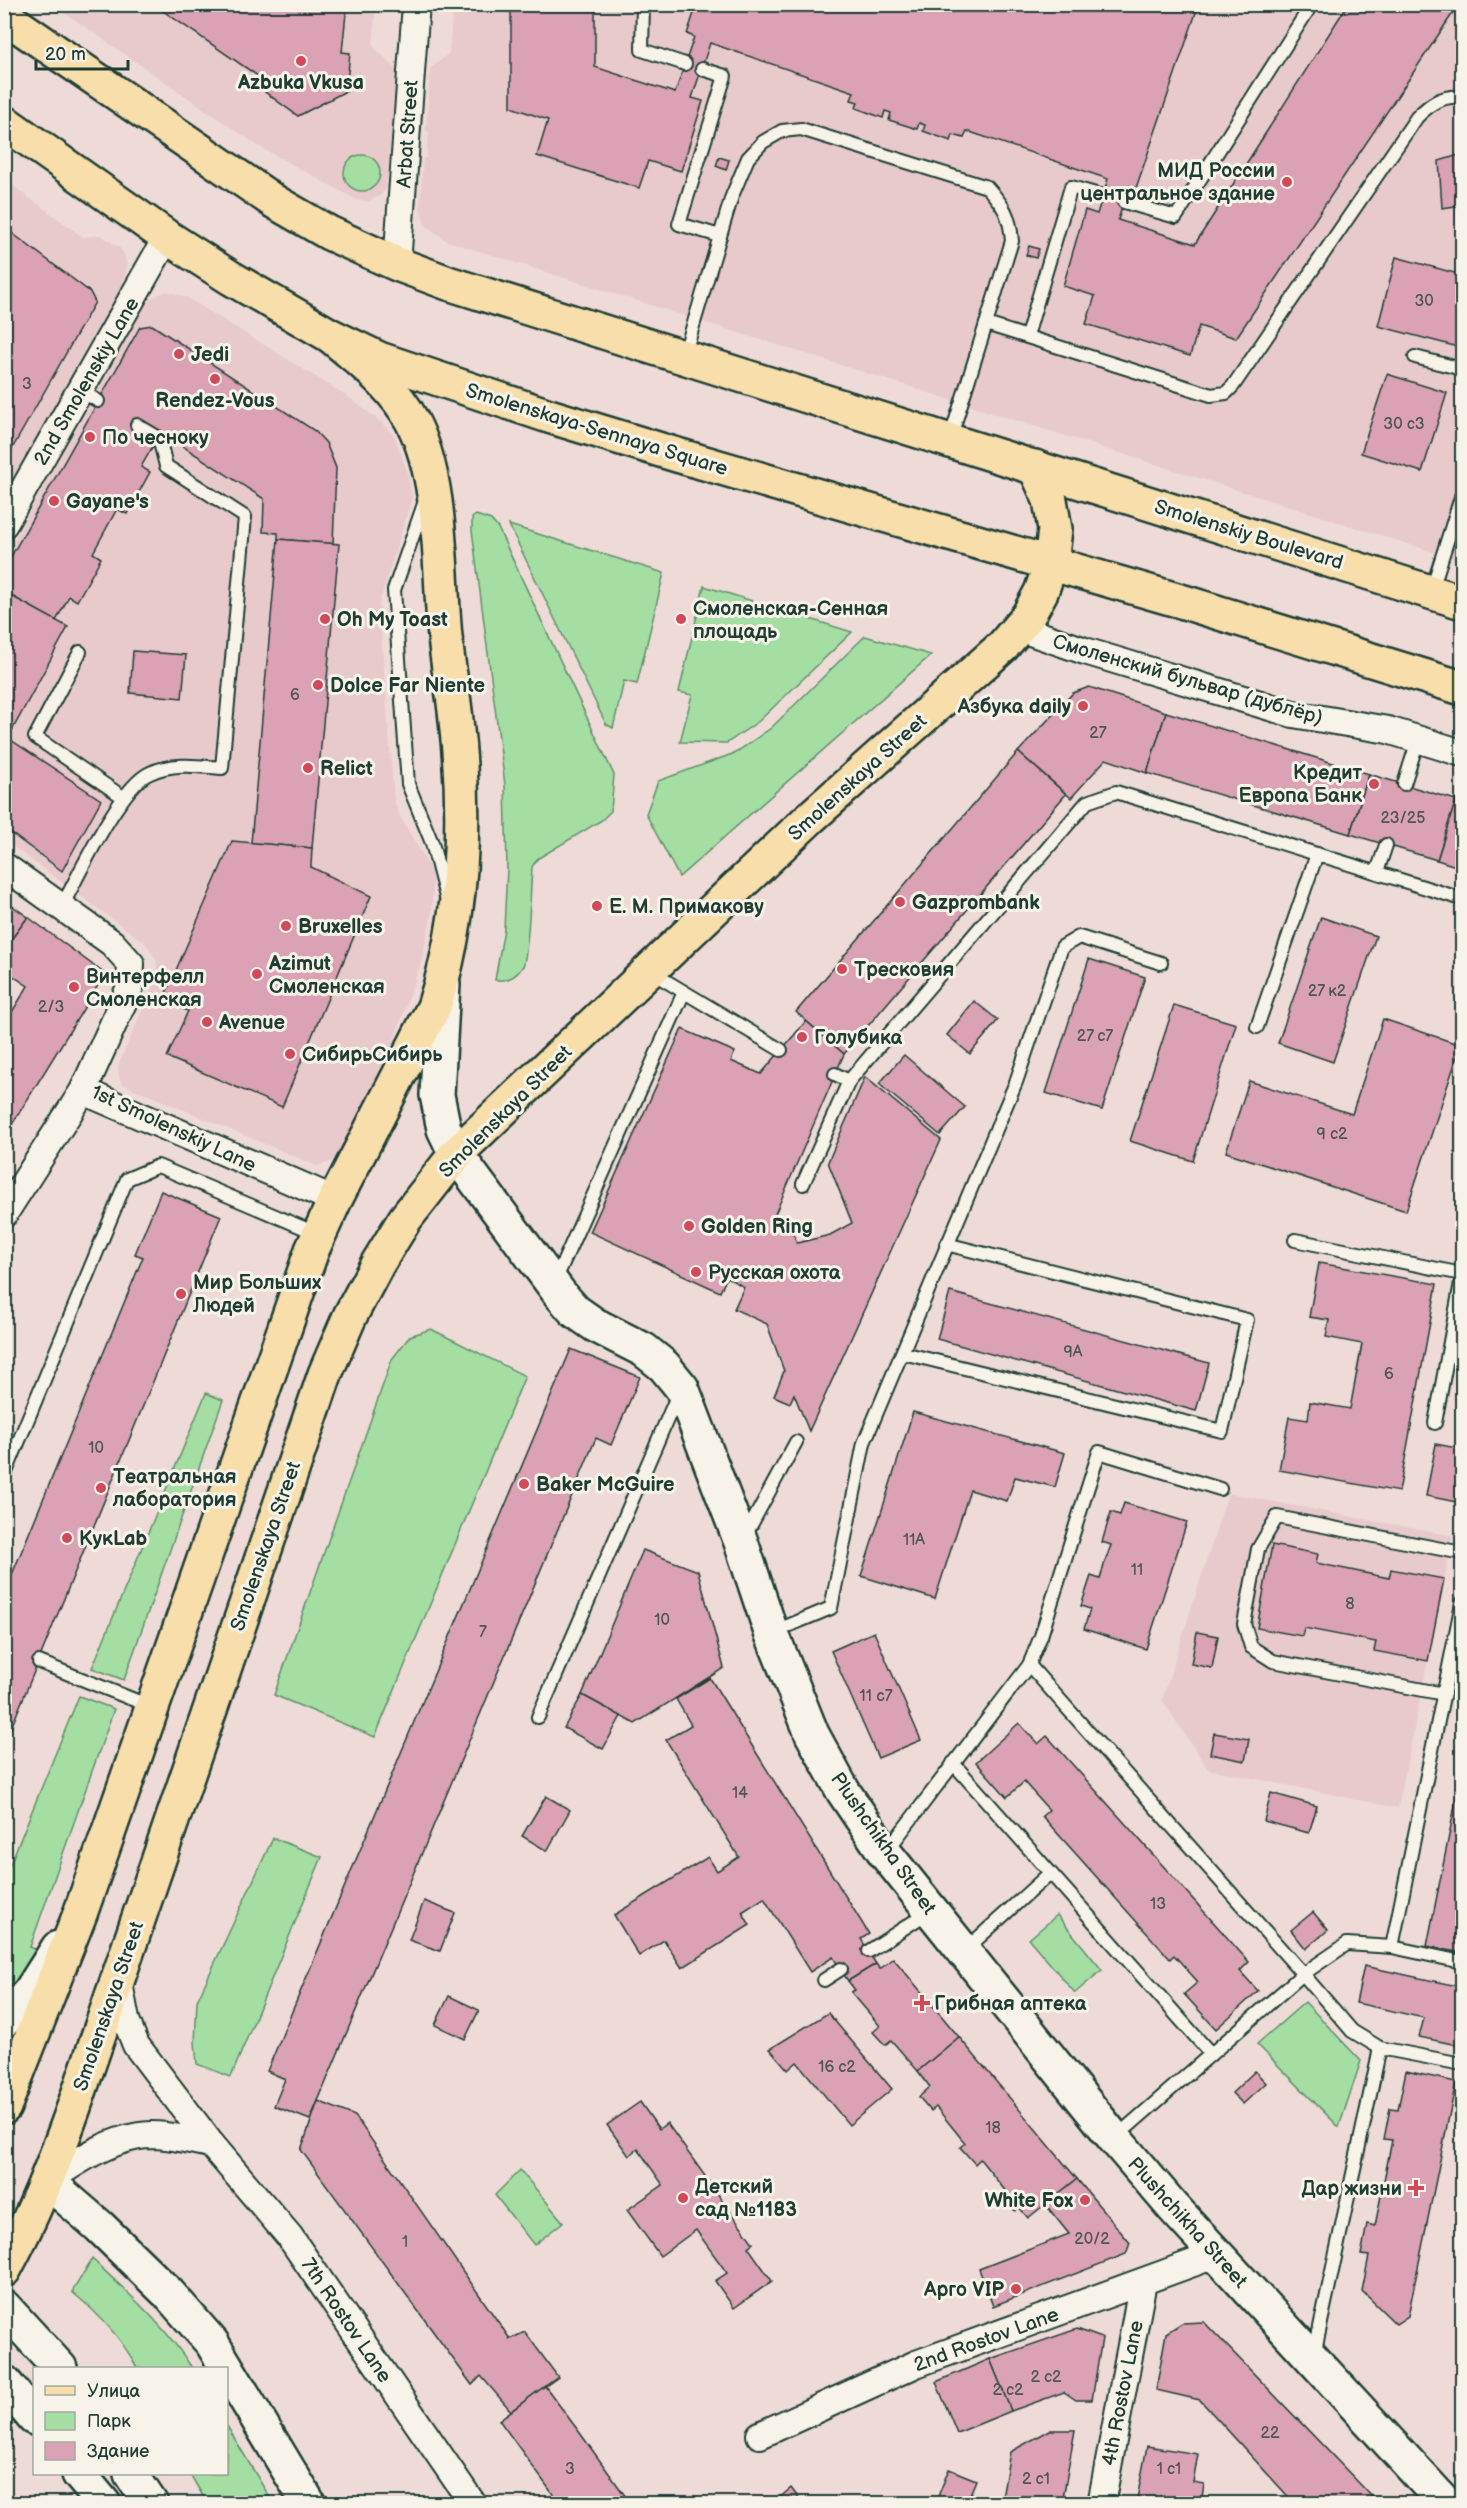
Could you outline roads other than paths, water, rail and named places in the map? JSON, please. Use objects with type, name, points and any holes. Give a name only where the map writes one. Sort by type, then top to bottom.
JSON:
[{"type":"main road","points":[[4,16],[275,202],[329,233],[398,264],[448,283],[1035,467]]},
{"type":"main road","name":"Smolenskaya-Sennaya Square","points":[[4,122],[167,237],[231,278],[331,336],[389,363],[549,416],[1051,564]]},
{"type":"main road","points":[[4,2107],[80,1914],[312,1250],[334,1200],[426,1024],[444,977],[454,926],[463,814],[432,480],[412,419],[388,387],[331,336]]},
{"type":"main road","name":"Smolenskaya Street","points":[[4,2270],[21,2239],[47,2181],[325,1374],[350,1316],[378,1263],[405,1219],[456,1154],[810,818],[973,674],[1019,628],[1041,592],[1051,564],[1055,529],[1050,500],[1035,467]]},
{"type":"main road","name":"Smolenskiy Boulevard","points":[[1035,467],[1462,602]]},
{"type":"main road","points":[[1051,564],[1462,688]]},
{"type":"street","name":"Arbat Street","points":[[398,264],[416,4]]},
{"type":"street","name":"2nd Smolenskiy Lane","points":[[4,524],[89,395],[167,237]]},
{"type":"street","name":"Смоленский бульвар (дублёр)","points":[[1019,628],[1085,651],[1293,714],[1363,725],[1462,753]]},
{"type":"street","name":"1st Smolenskiy Lane","points":[[4,866],[112,943],[131,964],[130,987],[83,1091],[334,1200]]},
{"type":"street","name":"Plushchikha Street","points":[[444,977],[437,1095],[444,1129],[456,1154],[575,1311],[595,1325],[644,1350],[664,1366],[681,1388],[741,1542],[771,1632],[813,1734],[843,1791],[885,1853],[930,1911],[1114,2138],[1215,2255],[1446,2504]]},
{"type":"street","points":[[4,1214],[83,1091]]},
{"type":"street","points":[[4,2020],[30,1992],[80,1914]]},
{"type":"street","name":"7th Rostov Lane","points":[[118,1977],[126,2020],[136,2045],[211,2144],[290,2237],[472,2504]]},
{"type":"street","points":[[211,2144],[152,2135],[141,2137],[92,2153],[47,2181],[99,2226],[169,2294],[212,2343],[226,2367]]},
{"type":"street","name":"2nd Rostov Lane","points":[[760,2435],[915,2364],[1215,2255]]},
{"type":"street","name":"4th Rostov Lane","points":[[1101,2504],[1143,2282]]},
{"type":"street","points":[[4,2307],[59,2367]]},
{"type":"street","points":[[228,2370],[309,2504]]},
{"type":"street","points":[[4,2382],[33,2417]]},
{"type":"street","points":[[80,2475],[104,2504]]},
{"type":"street","points":[[132,2475],[151,2504]]},
{"type":"lane","points":[[643,4],[642,50],[685,64]]},
{"type":"lane","points":[[1124,202],[1176,217],[1312,4]]},
{"type":"lane","points":[[702,69],[725,76],[679,224],[720,236]]},
{"type":"lane","points":[[986,324],[1211,395],[1226,393],[1240,377],[1417,117],[1431,102],[1451,96],[1462,98]]},
{"type":"lane","points":[[684,357],[732,196],[748,158],[763,142],[782,131],[801,129],[987,187],[1002,203],[1010,221],[1012,241],[950,440]]},
{"type":"lane","points":[[1027,336],[1071,187],[1102,196]]},
{"type":"lane","points":[[1414,357],[1462,369]]},
{"type":"lane","points":[[62,906],[123,797],[148,773],[180,765],[222,768],[245,517],[166,466],[159,438],[137,425]]},
{"type":"lane","points":[[432,480],[394,590],[408,784],[432,843],[454,926]]},
{"type":"lane","points":[[1431,592],[1462,494]]},
{"type":"lane","points":[[80,652],[35,736],[123,797]]},
{"type":"lane","points":[[1404,784],[1418,740]]},
{"type":"lane","points":[[803,1184],[849,1080],[1087,802],[1116,792],[1462,899]]},
{"type":"lane","points":[[1377,872],[1386,845]]},
{"type":"lane","points":[[1257,1027],[1317,854]]},
{"type":"lane","points":[[771,1632],[831,1608],[864,1443],[1016,1082],[1062,947],[1079,937],[1161,963]]},
{"type":"lane","points":[[649,971],[781,1050]]},
{"type":"lane","points":[[553,1284],[684,992]]},
{"type":"lane","points":[[835,1074],[849,1080]]},
{"type":"lane","points":[[4,1477],[127,1179],[158,1166],[320,1234]]},
{"type":"lane","points":[[1295,1240],[1462,1275],[1435,1423]]},
{"type":"lane","points":[[903,1353],[1222,1431],[1246,1320],[946,1244]]},
{"type":"lane","points":[[538,1717],[681,1388]]},
{"type":"lane","points":[[741,1542],[796,1442]]},
{"type":"lane","points":[[885,1853],[1029,1665],[1041,1636],[1099,1452],[1220,1489]]},
{"type":"lane","points":[[1444,1694],[1273,1661],[1251,1647],[1244,1624],[1258,1549],[1277,1517],[1462,1553]]},
{"type":"lane","points":[[1392,1947],[1462,1603]]},
{"type":"lane","points":[[39,1662],[152,1708]]},
{"type":"lane","points":[[1029,1665],[1352,2031],[1380,2048],[1462,2064]]},
{"type":"lane","points":[[953,1763],[1211,2054]]},
{"type":"lane","points":[[963,1952],[1050,1874]]},
{"type":"lane","points":[[868,1951],[930,1911]]},
{"type":"lane","points":[[1114,2138],[1303,1974],[1347,1944],[1392,1947],[1462,1962]]},
{"type":"lane","points":[[824,1980],[841,1969]]},
{"type":"lane","points":[[1313,2359],[1380,2048]]},
{"type":"place","name":"Azbuka Vkusa","points":[[301,61]]},
{"type":"place","name":"МИД России центральное здание","points":[[1287,182]]},
{"type":"place","name":"Jedi","points":[[179,354]]},
{"type":"place","name":"Rendez-Vous","points":[[215,379]]},
{"type":"place","name":"По чесноку","points":[[90,437]]},
{"type":"place","name":"Gayane's","points":[[54,501]]},
{"type":"place","name":"Oh My Toast","points":[[325,619]]},
{"type":"place","name":"Смоленская-Сенная площадь","points":[[681,619]]},
{"type":"place","name":"Dolce Far Niente","points":[[318,685]]},
{"type":"place","name":"Азбука daily","points":[[1083,706]]},
{"type":"place","name":"Relict","points":[[308,768]]},
{"type":"place","name":"Кредит Европа Банк","points":[[1374,784]]},
{"type":"place","name":"Gazprombank","points":[[900,902]]},
{"type":"place","name":"Е. М. Примакову","points":[[597,906]]},
{"type":"place","name":"Bruxelles","points":[[286,926]]},
{"type":"place","name":"Тресковия","points":[[842,969]]},
{"type":"place","name":"Azimut Смоленская","points":[[257,974]]},
{"type":"place","name":"Винтерфелл Смоленская","points":[[74,987]]},
{"type":"place","name":"Avenue","points":[[207,1022]]},
{"type":"place","name":"Голубика","points":[[802,1037]]},
{"type":"place","name":"СибирьСибирь","points":[[290,1054]]},
{"type":"place","name":"Golden Ring","points":[[689,1226]]},
{"type":"place","name":"Русская охота","points":[[696,1272]]},
{"type":"place","name":"Мир Больших Людей","points":[[181,1294]]},
{"type":"place","name":"Baker McGuire","points":[[524,1484]]},
{"type":"place","name":"Театральная лаборатория","points":[[101,1488]]},
{"type":"place","name":"КукLab","points":[[67,1538]]},
{"type":"place","name":"Грибная аптека","points":[[922,2003]]},
{"type":"place","name":"Дар жизни","points":[[1416,2188]]},
{"type":"place","name":"Детский сад №1183","points":[[683,2198]]},
{"type":"place","name":"White Fox","points":[[1085,2200]]},
{"type":"place","name":"Арго VIP","points":[[1016,2289]]}]
